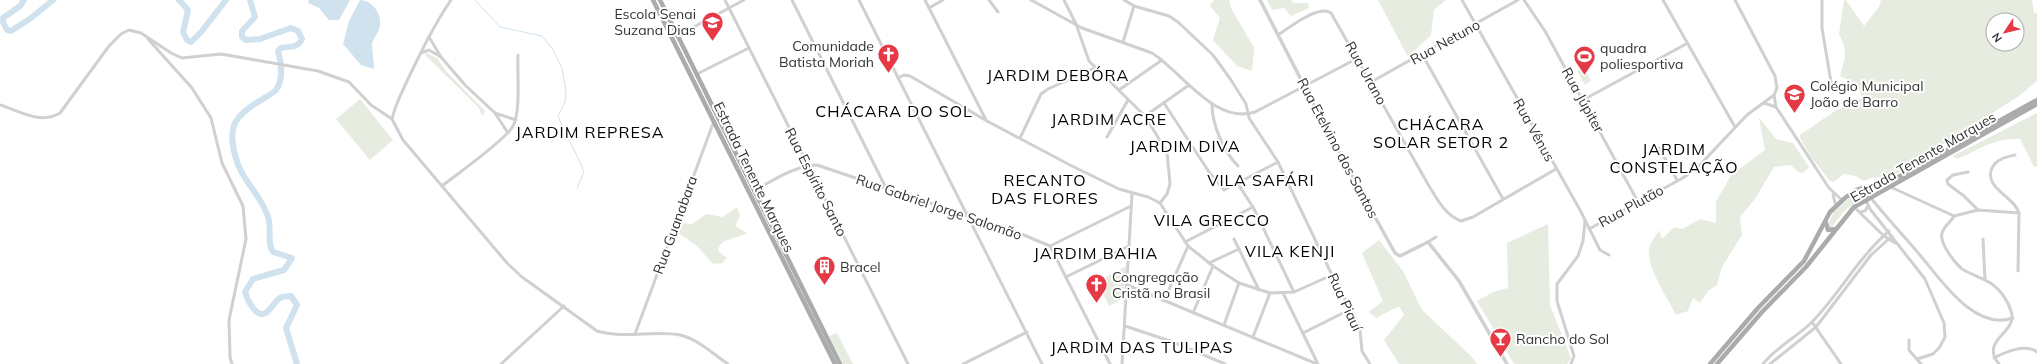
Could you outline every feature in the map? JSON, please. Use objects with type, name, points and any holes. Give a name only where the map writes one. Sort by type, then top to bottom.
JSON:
[{"type":"main road","name":"Estrada Tenente Marques","points":[[653,0],[835,364]]},
{"type":"main road","name":"Estrada Tenente Marques","points":[[660,0],[840,364]]},
{"type":"main road","name":"Estrada Tenente Marques","points":[[1710,364],[1758,308],[1804,260],[1826,221],[1842,200],[1859,189],[1884,184],[2037,100]]},
{"type":"main road","name":"Estrada Tenente Marques","points":[[1717,364],[1762,312],[1806,267],[1854,207],[1868,202],[1961,146],[2014,119],[2037,104]]},
{"type":"main road","points":[[1859,189],[1865,192],[1868,202]]},
{"type":"main road","points":[[1826,221],[1828,230],[1836,229]]},
{"type":"street","points":[[392,119],[398,102],[421,52],[451,0]]},
{"type":"street","name":"Rua Espírito Santo","points":[[725,0],[908,364]]},
{"type":"street","points":[[677,36],[744,0]]},
{"type":"street","points":[[792,0],[886,188]]},
{"type":"street","points":[[859,0],[1042,364]]},
{"type":"street","points":[[925,0],[986,121]]},
{"type":"street","points":[[929,8],[943,0]]},
{"type":"street","points":[[989,0],[998,12]]},
{"type":"street","points":[[1031,0],[1092,32],[1152,53],[1212,104],[1227,110],[1247,114],[1255,112],[1358,58]]},
{"type":"street","points":[[1064,0],[1076,24],[1088,59],[1095,68],[1144,116],[1164,148],[1169,160],[1169,190],[1160,202]]},
{"type":"street","name":"Rua Piauí","points":[[1124,0],[1134,6],[1169,16],[1191,32],[1214,55],[1231,80],[1246,104],[1247,114],[1257,133],[1278,162],[1332,275],[1351,309],[1360,330],[1362,351],[1370,364]]},
{"type":"street","name":"Rua Etelvino dos Santos","points":[[1260,0],[1304,86],[1395,253],[1398,256],[1404,255],[1436,237]]},
{"type":"street","name":"Rua Vênus","points":[[1462,0],[1585,220],[1600,250],[1609,255]]},
{"type":"street","name":"Rua Netuno","points":[[1371,82],[1476,25],[1518,0]]},
{"type":"street","name":"Rua Júpiter","points":[[1524,0],[1532,10],[1583,100],[1638,202]]},
{"type":"street","points":[[1663,0],[1686,44],[1712,85],[1735,127]]},
{"type":"street","points":[[1735,0],[1775,76],[1777,88],[1774,95],[1776,107],[1830,188],[1836,201],[1836,206]]},
{"type":"street","points":[[1822,0],[1822,28],[1831,82]]},
{"type":"street","points":[[1123,42],[1134,6]]},
{"type":"street","name":"Rua Urano","points":[[1278,35],[1314,13],[1321,10],[1328,10],[1335,18],[1440,204],[1455,218],[1461,221],[1472,217],[1503,199]]},
{"type":"street","points":[[0,105],[34,118],[53,117],[60,113],[109,46],[121,34],[129,30],[141,32],[182,58],[188,59],[213,54],[269,62],[318,71],[349,82],[371,105],[392,119],[403,140],[510,266],[597,331],[610,334],[673,334],[689,338],[728,364]]},
{"type":"street","points":[[146,36],[192,88],[211,118],[222,163],[243,206],[246,239],[229,320],[230,357],[232,364]]},
{"type":"street","points":[[429,37],[442,57],[465,85],[495,113],[508,133]]},
{"type":"street","points":[[1583,100],[1686,44]]},
{"type":"street","points":[[697,74],[749,48]]},
{"type":"street","points":[[421,52],[429,50],[442,57]]},
{"type":"street","points":[[1422,54],[1503,199],[1556,169]]},
{"type":"street","points":[[442,186],[508,133],[514,126],[516,120],[518,55]]},
{"type":"street","points":[[1119,90],[1162,60]]},
{"type":"street","points":[[1020,138],[1040,94],[1095,68]]},
{"type":"street","points":[[898,78],[904,75],[910,76],[986,121],[1070,165],[1132,194],[1148,197],[1160,202],[1188,246],[1213,266],[1239,283],[1270,293],[1283,293],[1294,292],[1332,275]]},
{"type":"street","points":[[1144,116],[1189,85]]},
{"type":"street","name":"Rua Plutão","points":[[1589,229],[1696,169],[1747,115],[1774,95]]},
{"type":"street","points":[[1108,137],[1128,100]]},
{"type":"street","points":[[1764,102],[1776,107]]},
{"type":"street","points":[[1164,103],[1209,172],[1224,190],[1278,162]]},
{"type":"street","points":[[1212,104],[1212,116],[1217,132],[1238,166]]},
{"type":"street","points":[[972,112],[979,106]]},
{"type":"street","points":[[495,113],[516,120]]},
{"type":"street","points":[[714,121],[719,118]]},
{"type":"street","name":"Rua Guanabara","points":[[635,334],[714,121]]},
{"type":"street","points":[[1659,148],[1677,180]]},
{"type":"street","points":[[2015,155],[1996,163],[1991,170],[1990,177],[1995,187],[2015,204],[2019,213],[2018,271]]},
{"type":"street","points":[[750,193],[808,165]]},
{"type":"street","name":"Rua Gabriel Jorge Salomão","points":[[808,165],[826,168],[886,188],[1050,246]]},
{"type":"street","points":[[1968,172],[1950,177],[1947,180],[1948,184],[1964,196],[1978,210]]},
{"type":"street","points":[[1238,184],[1253,207],[1294,292]]},
{"type":"street","points":[[1884,184],[1954,216],[1978,210],[2019,213]]},
{"type":"street","points":[[1830,188],[1842,200]]},
{"type":"street","points":[[1122,364],[1132,194]]},
{"type":"street","points":[[1860,212],[1865,211],[1868,202]]},
{"type":"street","points":[[1868,202],[1897,244],[1925,279],[1946,330],[1945,337],[1939,348],[1933,354],[1917,359]]},
{"type":"street","points":[[1868,202],[1954,296],[1987,318],[2001,322],[2013,318]]},
{"type":"street","points":[[1110,364],[1050,246],[1131,206]]},
{"type":"street","points":[[1185,242],[1253,207]]},
{"type":"street","points":[[1854,207],[1884,236],[1897,244]]},
{"type":"street","points":[[1954,216],[1942,233],[1942,243],[1960,268],[1992,284],[2004,296],[2013,318]]},
{"type":"street","points":[[1570,364],[1574,356],[1557,301],[1557,284],[1559,279],[1578,256],[1583,241],[1585,220]]},
{"type":"street","points":[[1763,364],[1812,322],[1863,257],[1889,231]]},
{"type":"street","points":[[1766,360],[1769,364],[1816,327],[1871,255],[1892,236]]},
{"type":"street","points":[[1234,239],[1260,290]]},
{"type":"street","points":[[1983,239],[1985,280]]},
{"type":"street","points":[[1428,242],[1460,281],[1507,364]]},
{"type":"street","points":[[1066,277],[1129,246]]},
{"type":"street","points":[[1164,301],[1188,246]]},
{"type":"street","points":[[1209,263],[1239,249]]},
{"type":"street","points":[[1193,313],[1213,266]]},
{"type":"street","points":[[1224,326],[1239,283]]},
{"type":"street","points":[[1127,285],[1317,364]]},
{"type":"street","points":[[1252,337],[1270,293]]},
{"type":"street","points":[[1283,293],[1317,364]]},
{"type":"street","points":[[501,364],[564,306]]},
{"type":"street","points":[[1303,333],[1351,309]]},
{"type":"street","points":[[1999,364],[1994,358],[1993,351],[1995,344],[2013,318]]},
{"type":"street","points":[[1812,322],[1841,364]]},
{"type":"street","points":[[1125,326],[1173,342],[1225,364]]},
{"type":"street","points":[[963,364],[1026,332]]},
{"type":"street","points":[[1910,340],[1909,350],[1921,364]]},
{"type":"street","points":[[1994,358],[2006,352],[2026,349],[2032,349],[2037,352]]},
{"type":"shaded area","points":[[1214,0],[1229,0],[1232,10],[1254,48],[1252,71],[1237,66],[1213,40],[1220,18],[1210,6]]},
{"type":"shaded area","points":[[1267,0],[1291,0],[1294,3],[1308,3],[1309,8],[1291,16],[1284,8],[1272,10]]},
{"type":"shaded area","points":[[1378,0],[1446,0],[1434,10],[1431,35],[1408,57]]},
{"type":"shaded area","points":[[1844,0],[1846,0],[1864,26],[1879,7],[1881,0],[2032,0],[2034,13],[2037,13],[2037,81],[2019,96],[1893,176],[1872,178],[1864,181],[1855,176],[1844,174],[1834,182],[1830,181],[1811,157],[1800,138],[1800,135],[1835,111],[1862,98],[1857,84],[1840,76],[1845,57],[1844,45],[1839,34]]},
{"type":"shaded area","points":[[427,53],[437,58],[446,71],[485,111],[482,116],[479,108],[425,55]]},
{"type":"shaded area","name":"quadra poliesportiva","points":[[1584,67],[1591,81],[1585,85],[1577,71]]},
{"type":"shaded area","points":[[360,99],[393,140],[370,160],[336,119]]},
{"type":"shaded area","points":[[2037,113],[2037,166],[2034,167],[2020,139],[1995,142],[1957,159],[1953,156]]},
{"type":"shaded area","points":[[1759,118],[1776,139],[1793,143],[1809,167],[1803,173],[1798,172],[1791,165],[1774,167],[1755,199],[1740,217],[1742,235],[1722,267],[1717,285],[1708,291],[1700,303],[1693,298],[1688,311],[1676,315],[1654,273],[1649,256],[1651,244],[1659,230],[1662,239],[1674,227],[1682,229],[1700,219],[1716,223],[1716,202],[1731,175],[1765,150]]},
{"type":"shaded area","points":[[1856,193],[1860,194],[1860,199],[1845,210],[1831,228],[1827,226],[1834,212]]},
{"type":"shaded area","points":[[737,207],[740,216],[735,226],[747,233],[725,241],[719,247],[718,251],[727,258],[722,263],[713,264],[696,245],[677,232],[683,223],[692,224],[706,214],[723,217]]},
{"type":"shaded area","points":[[1548,224],[1550,305],[1571,358],[1567,364],[1514,364],[1477,301],[1493,292],[1508,288],[1507,243]]},
{"type":"shaded area","points":[[1379,240],[1403,271],[1422,310],[1472,357],[1477,364],[1399,364],[1384,340],[1404,315],[1399,306],[1376,318],[1369,312],[1383,301],[1362,253]]},
{"type":"shaded area","points":[[1126,266],[1124,298],[1109,306],[1097,282]]},
{"type":"shaded area","points":[[837,333],[853,364],[843,364],[829,336]]},
{"type":"water","points":[[309,0],[350,0],[339,20],[329,20],[319,8],[308,3]]},
{"type":"water","points":[[360,0],[369,3],[379,14],[379,30],[372,44],[374,69],[361,65],[343,44],[349,21]]},
{"type":"waterway","points":[[24,0],[20,6],[3,18],[3,22],[7,30],[11,31],[31,18],[53,0]]},
{"type":"waterway","points":[[179,0],[188,10],[183,32],[187,40],[191,42],[202,31],[226,0]]},
{"type":"waterway","points":[[250,0],[255,17],[242,31],[242,37],[246,40],[260,39],[291,28],[298,31],[302,39],[296,46],[281,48],[278,51],[281,71],[279,86],[273,93],[252,105],[240,116],[233,128],[232,136],[237,163],[245,178],[264,206],[269,219],[271,248],[273,252],[292,258],[284,270],[253,279],[245,292],[253,308],[260,314],[267,312],[280,298],[291,296],[297,305],[286,328],[297,364]]},
{"type":"waterway","points":[[475,0],[500,27],[542,36],[552,48],[562,68],[566,91],[565,102],[558,116],[584,172],[577,188]]},
{"type":"place","name":"Escola Senai Suzana Dias","points":[[712,42]]},
{"type":"place","name":"Comunidade Batista Moriah","points":[[889,74]]},
{"type":"place","name":"quadra poliesportiva","points":[[1584,76]]},
{"type":"place","name":"Colégio Municipal João de Barro","points":[[1795,114]]},
{"type":"place","name":"Bracel","points":[[825,286]]},
{"type":"place","name":"Congregação Cristã no Brasil","points":[[1096,304]]},
{"type":"place","name":"Rancho do Sol","points":[[1500,358]]},
{"type":"district","name":"JARDIM DEBÓRA","points":[[1058,75]]},
{"type":"district","name":"CHÁCARA DO SOL","points":[[894,111]]},
{"type":"district","name":"JARDIM ACRE","points":[[1109,119]]},
{"type":"district","name":"JARDIM REPRESA","points":[[590,132]]},
{"type":"district","name":"CHÁCARA SOLAR SETOR 2","points":[[1441,133]]},
{"type":"district","name":"JARDIM DIVA","points":[[1185,146]]},
{"type":"district","name":"JARDIM CONSTELAÇÃO","points":[[1674,158]]},
{"type":"district","name":"VILA SAFÁRI","points":[[1261,180]]},
{"type":"district","name":"RECANTO DAS FLORES","points":[[1045,189]]},
{"type":"district","name":"VILA GRECCO","points":[[1212,220]]},
{"type":"district","name":"VILA KENJI","points":[[1290,251]]},
{"type":"district","name":"JARDIM BAHIA","points":[[1096,253]]},
{"type":"district","name":"JARDIM DAS TULIPAS","points":[[1142,347]]}]
